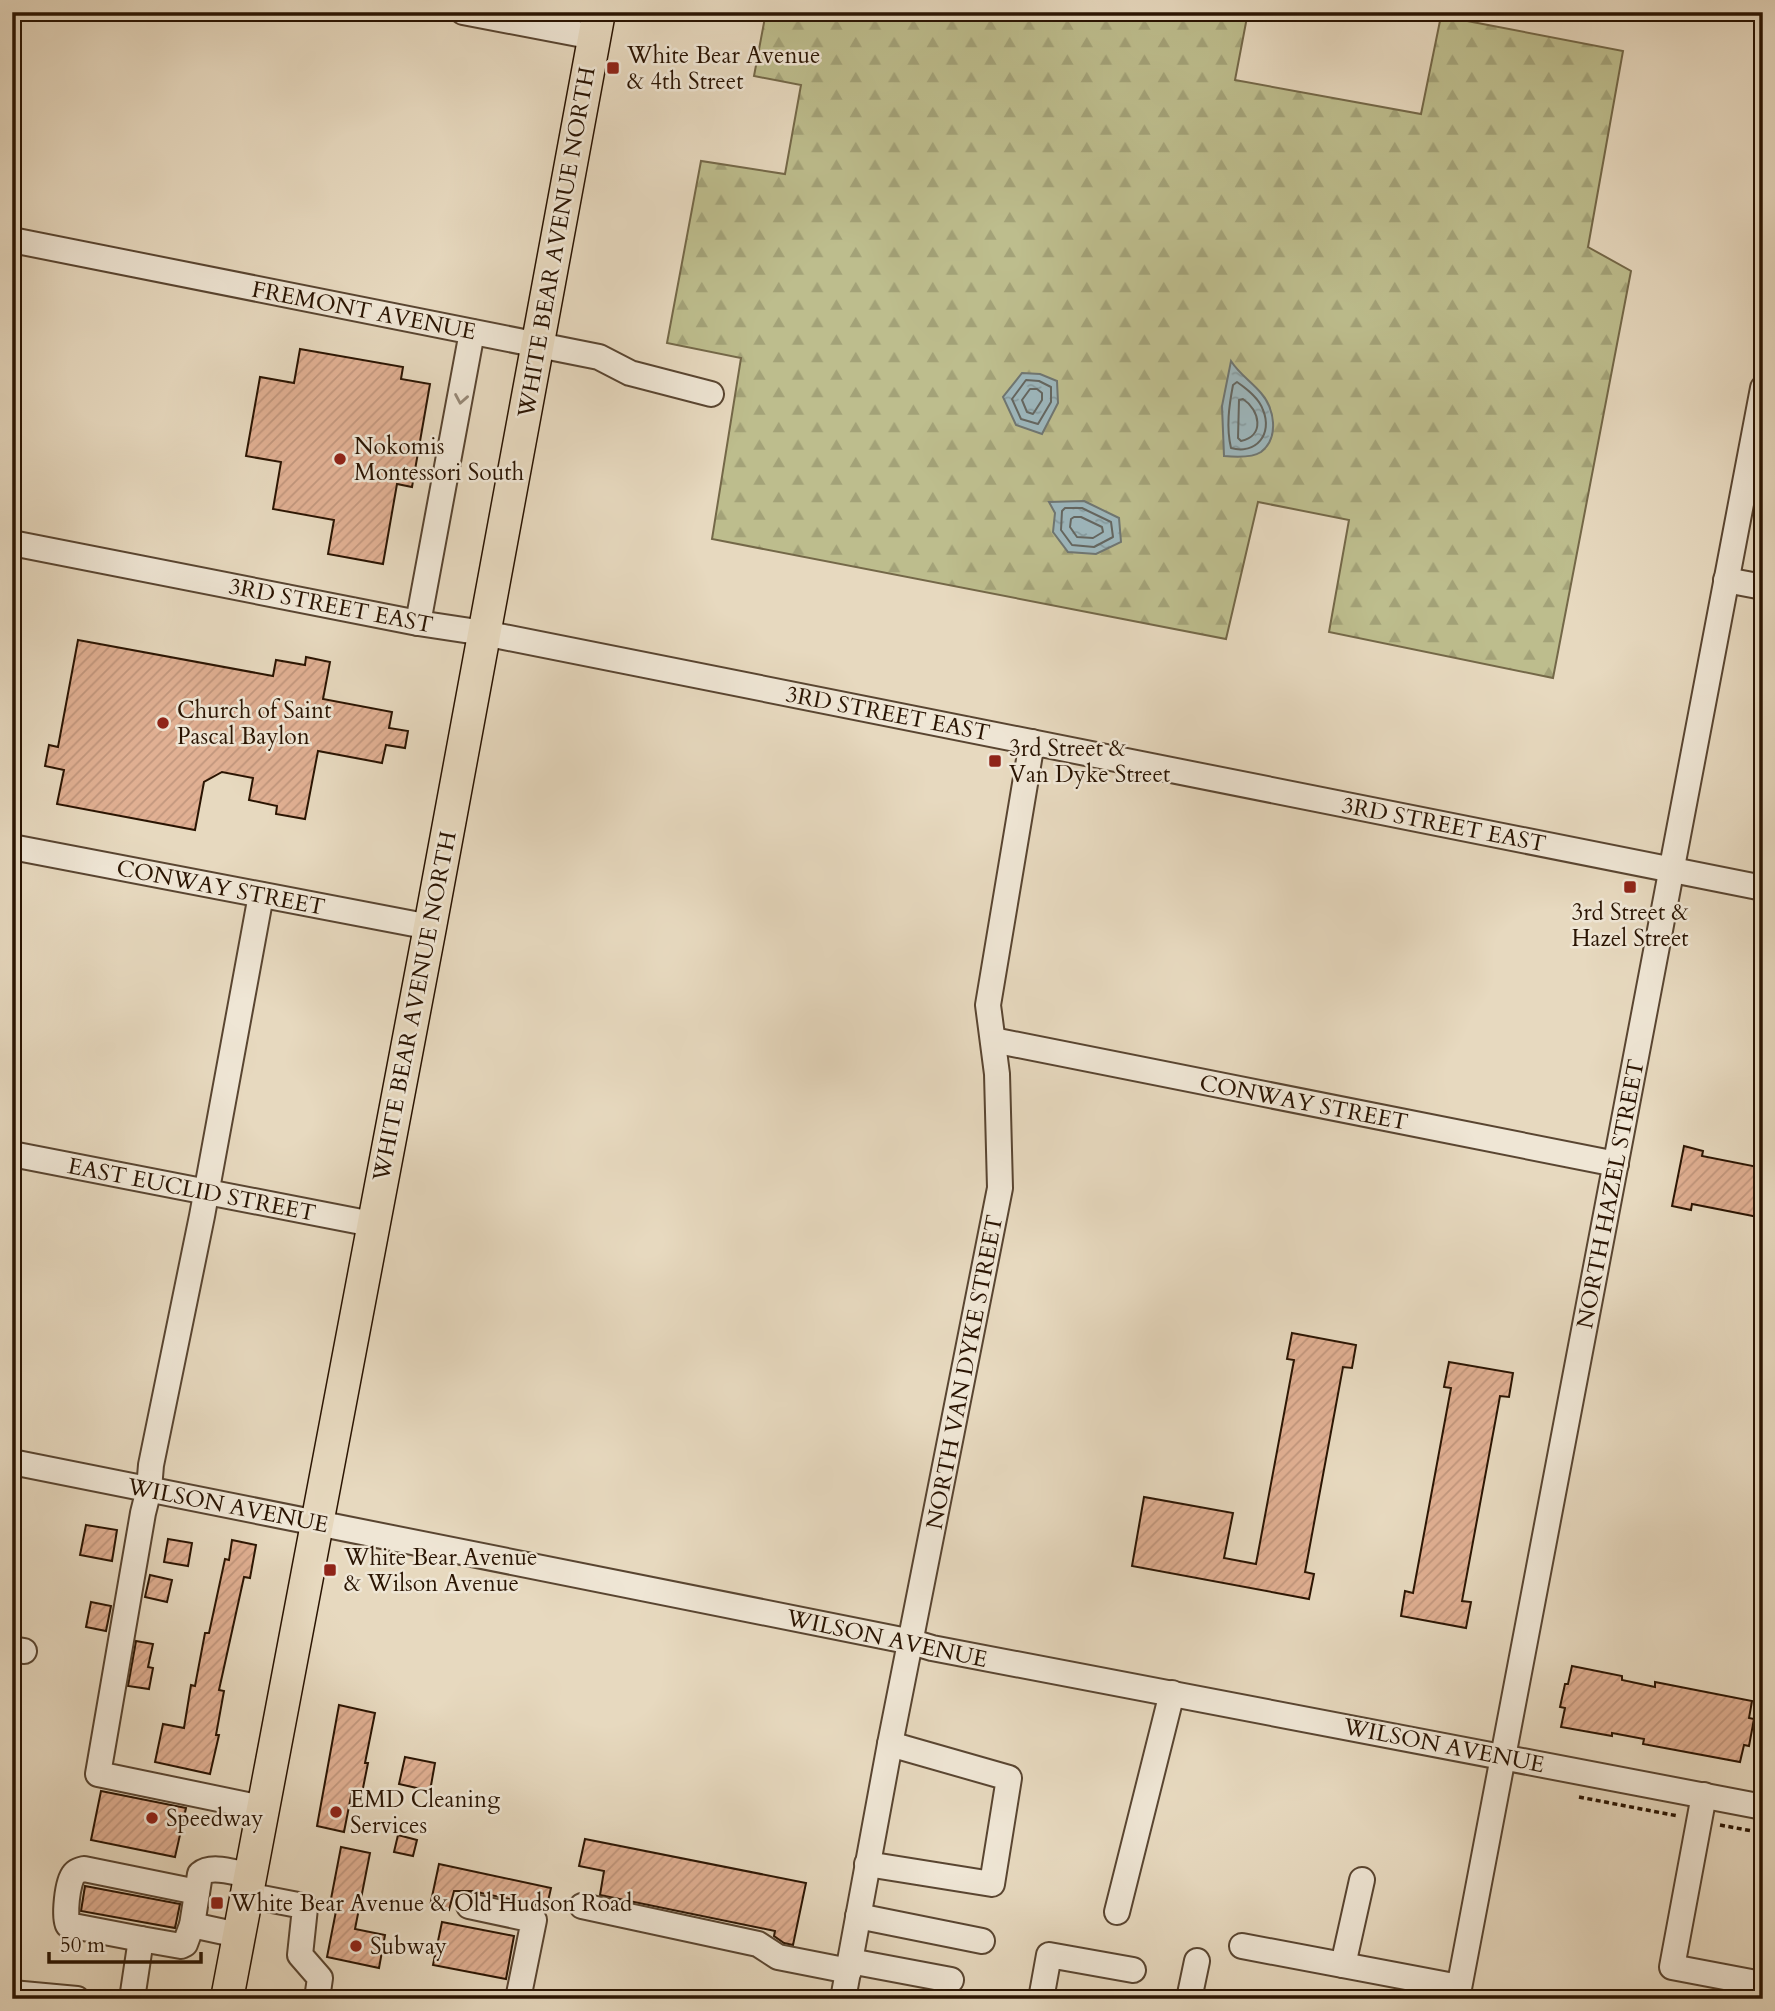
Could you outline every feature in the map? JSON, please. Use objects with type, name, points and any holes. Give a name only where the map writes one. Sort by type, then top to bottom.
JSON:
[{"type":"main road","name":"WHITE BEAR AVENUE NORTH","points":[[226,1999],[430,928],[597,25]]},
{"type":"street","points":[[463,12],[597,25]]},
{"type":"street","name":"FREMONT AVENUE","points":[[12,240],[599,357],[630,373],[711,394]]},
{"type":"street","points":[[418,623],[472,332]]},
{"type":"street","name":"NORTH HAZEL STREET","points":[[1458,1993],[1763,388]]},
{"type":"street","name":"3RD STREET EAST","points":[[12,543],[418,623],[484,633],[1763,888]]},
{"type":"street","points":[[1726,580],[1763,587]]},
{"type":"street","name":"NORTH VAN DYKE STREET","points":[[843,1999],[890,1744],[1000,1188],[997,1074],[988,1005],[1032,742]]},
{"type":"street","name":"CONWAY STREET","points":[[12,847],[430,928]]},
{"type":"street","points":[[261,895],[143,1513],[98,1774],[262,1808]]},
{"type":"street","name":"CONWAY STREET","points":[[993,1040],[1616,1164]]},
{"type":"street","name":"EAST EUCLID STREET","points":[[12,1154],[372,1224]]},
{"type":"street","name":"WILSON AVENUE","points":[[12,1462],[932,1648],[1763,1807]]},
{"type":"street","points":[[1117,1912],[1172,1693]]},
{"type":"street","points":[[867,1864],[992,1884],[1009,1778],[890,1744]]},
{"type":"street","points":[[1704,1795],[1672,1967],[1751,1982]]},
{"type":"street","points":[[197,1892],[84,1869],[75,1872],[70,1880],[65,1919],[68,1925],[181,1946],[188,1941],[192,1925],[200,1874],[205,1870],[305,1909],[300,1955],[320,1978],[317,1999]]},
{"type":"street","points":[[1343,1965],[1362,1880]]},
{"type":"street","points":[[469,1906],[534,1920],[518,1999]]},
{"type":"street","points":[[582,1906],[758,1944],[778,1957],[951,1980]]},
{"type":"street","points":[[858,1916],[982,1941]]},
{"type":"street","points":[[192,1925],[238,1935]]},
{"type":"street","points":[[132,1999],[141,1939]]},
{"type":"street","points":[[1242,1946],[1343,1965],[1458,1993]]},
{"type":"street","points":[[1041,1999],[1049,1955],[1133,1970]]},
{"type":"street","points":[[1189,1999],[1197,1961]]},
{"type":"street","points":[[12,1993],[75,1999]]},
{"type":"path","points":[[1578,1796],[1763,1833]]},
{"type":"green space","points":[[766,12],[1248,12],[1235,80],[1421,114],[1441,16],[1623,51],[1588,247],[1631,271],[1553,678],[1329,632],[1349,520],[1258,502],[1226,639],[712,539],[741,358],[667,343],[701,161],[785,174],[801,85],[754,76]]},
{"type":"water","points":[[1231,361],[1266,399],[1272,414],[1271,439],[1261,452],[1253,455],[1224,456],[1222,406]]},
{"type":"water","points":[[1022,373],[1040,374],[1057,381],[1058,403],[1042,434],[1016,425],[1003,397]]},
{"type":"water","points":[[1084,501],[1119,518],[1121,542],[1096,554],[1068,552],[1053,532],[1055,513],[1049,502]]},
{"type":"building","name":"Nokomis Montessori South","points":[[300,349],[403,367],[401,379],[430,384],[412,487],[397,484],[383,564],[328,554],[334,520],[273,509],[281,462],[246,456],[260,377],[294,383]]},
{"type":"building","name":"Church of Saint Pascal Baylon","points":[[78,640],[273,676],[276,660],[305,665],[306,657],[330,662],[323,699],[392,712],[389,728],[408,731],[405,748],[386,745],[382,763],[318,751],[305,819],[276,814],[277,806],[249,800],[253,778],[222,772],[204,782],[195,830],[57,804],[64,770],[45,766],[49,745],[58,747]]},
{"type":"building","points":[[1684,1146],[1703,1151],[1702,1156],[1763,1168],[1763,1218],[1692,1204],[1691,1210],[1672,1206]]},
{"type":"building","points":[[1292,1333],[1356,1345],[1352,1368],[1343,1367],[1305,1572],[1314,1574],[1309,1599],[1132,1566],[1144,1497],[1233,1513],[1224,1558],[1256,1564],[1294,1360],[1287,1359]]},
{"type":"building","points":[[1449,1362],[1513,1373],[1509,1397],[1500,1396],[1462,1601],[1471,1602],[1466,1628],[1401,1616],[1405,1591],[1413,1593],[1451,1388],[1444,1387]]},
{"type":"building","points":[[86,1525],[117,1530],[112,1561],[80,1555]]},
{"type":"building","points":[[168,1539],[192,1543],[188,1566],[164,1562]]},
{"type":"building","points":[[232,1540],[256,1545],[250,1578],[244,1577],[219,1690],[224,1691],[216,1735],[219,1735],[210,1774],[155,1762],[163,1724],[184,1728],[191,1685],[195,1686],[205,1633],[209,1633],[225,1559],[229,1560]]},
{"type":"building","points":[[150,1575],[172,1580],[167,1602],[145,1597]]},
{"type":"building","points":[[91,1602],[111,1606],[106,1631],[86,1627]]},
{"type":"building","points":[[136,1641],[153,1644],[148,1667],[153,1668],[149,1689],[128,1686]]},
{"type":"building","points":[[1572,1666],[1622,1676],[1622,1680],[1655,1687],[1655,1682],[1752,1701],[1749,1718],[1754,1719],[1749,1746],[1744,1745],[1740,1762],[1643,1744],[1644,1739],[1561,1727],[1565,1708],[1560,1707]]},
{"type":"building","points":[[339,1705],[375,1713],[362,1793],[352,1791],[344,1832],[317,1826]]},
{"type":"building","points":[[405,1757],[435,1763],[430,1791],[399,1784]]},
{"type":"building","points":[[101,1791],[186,1808],[175,1857],[91,1840]]},
{"type":"building","points":[[398,1835],[417,1840],[413,1856],[394,1852]]},
{"type":"building","points":[[585,1839],[806,1883],[793,1945],[774,1936],[775,1931],[600,1895],[604,1871],[579,1866]]},
{"type":"building","points":[[341,1847],[370,1853],[355,1929],[385,1935],[379,1968],[327,1957],[337,1906],[330,1904]]},
{"type":"building","points":[[439,1864],[551,1888],[546,1910],[537,1905],[472,1891],[454,1891],[449,1910],[430,1906]]},
{"type":"building","points":[[85,1886],[180,1904],[175,1928],[81,1911]]},
{"type":"building","points":[[442,1922],[514,1936],[506,1979],[433,1965]]},
{"type":"place","name":"White Bear Avenue & 4th Street","points":[[613,68]]},
{"type":"place","name":"Nokomis Montessori South","points":[[340,459]]},
{"type":"place","name":"Church of Saint Pascal Baylon","points":[[163,723]]},
{"type":"place","name":"3rd Street & Van Dyke Street","points":[[995,761]]},
{"type":"place","name":"3rd Street & Hazel Street","points":[[1630,887]]},
{"type":"place","name":"White Bear Avenue & Wilson Avenue","points":[[330,1570]]},
{"type":"place","name":"EMD Cleaning Services","points":[[336,1812]]},
{"type":"place","name":"Speedway","points":[[152,1818]]},
{"type":"place","name":"White Bear Avenue & Old Hudson Road","points":[[217,1903]]},
{"type":"place","name":"Subway","points":[[356,1946]]}]
